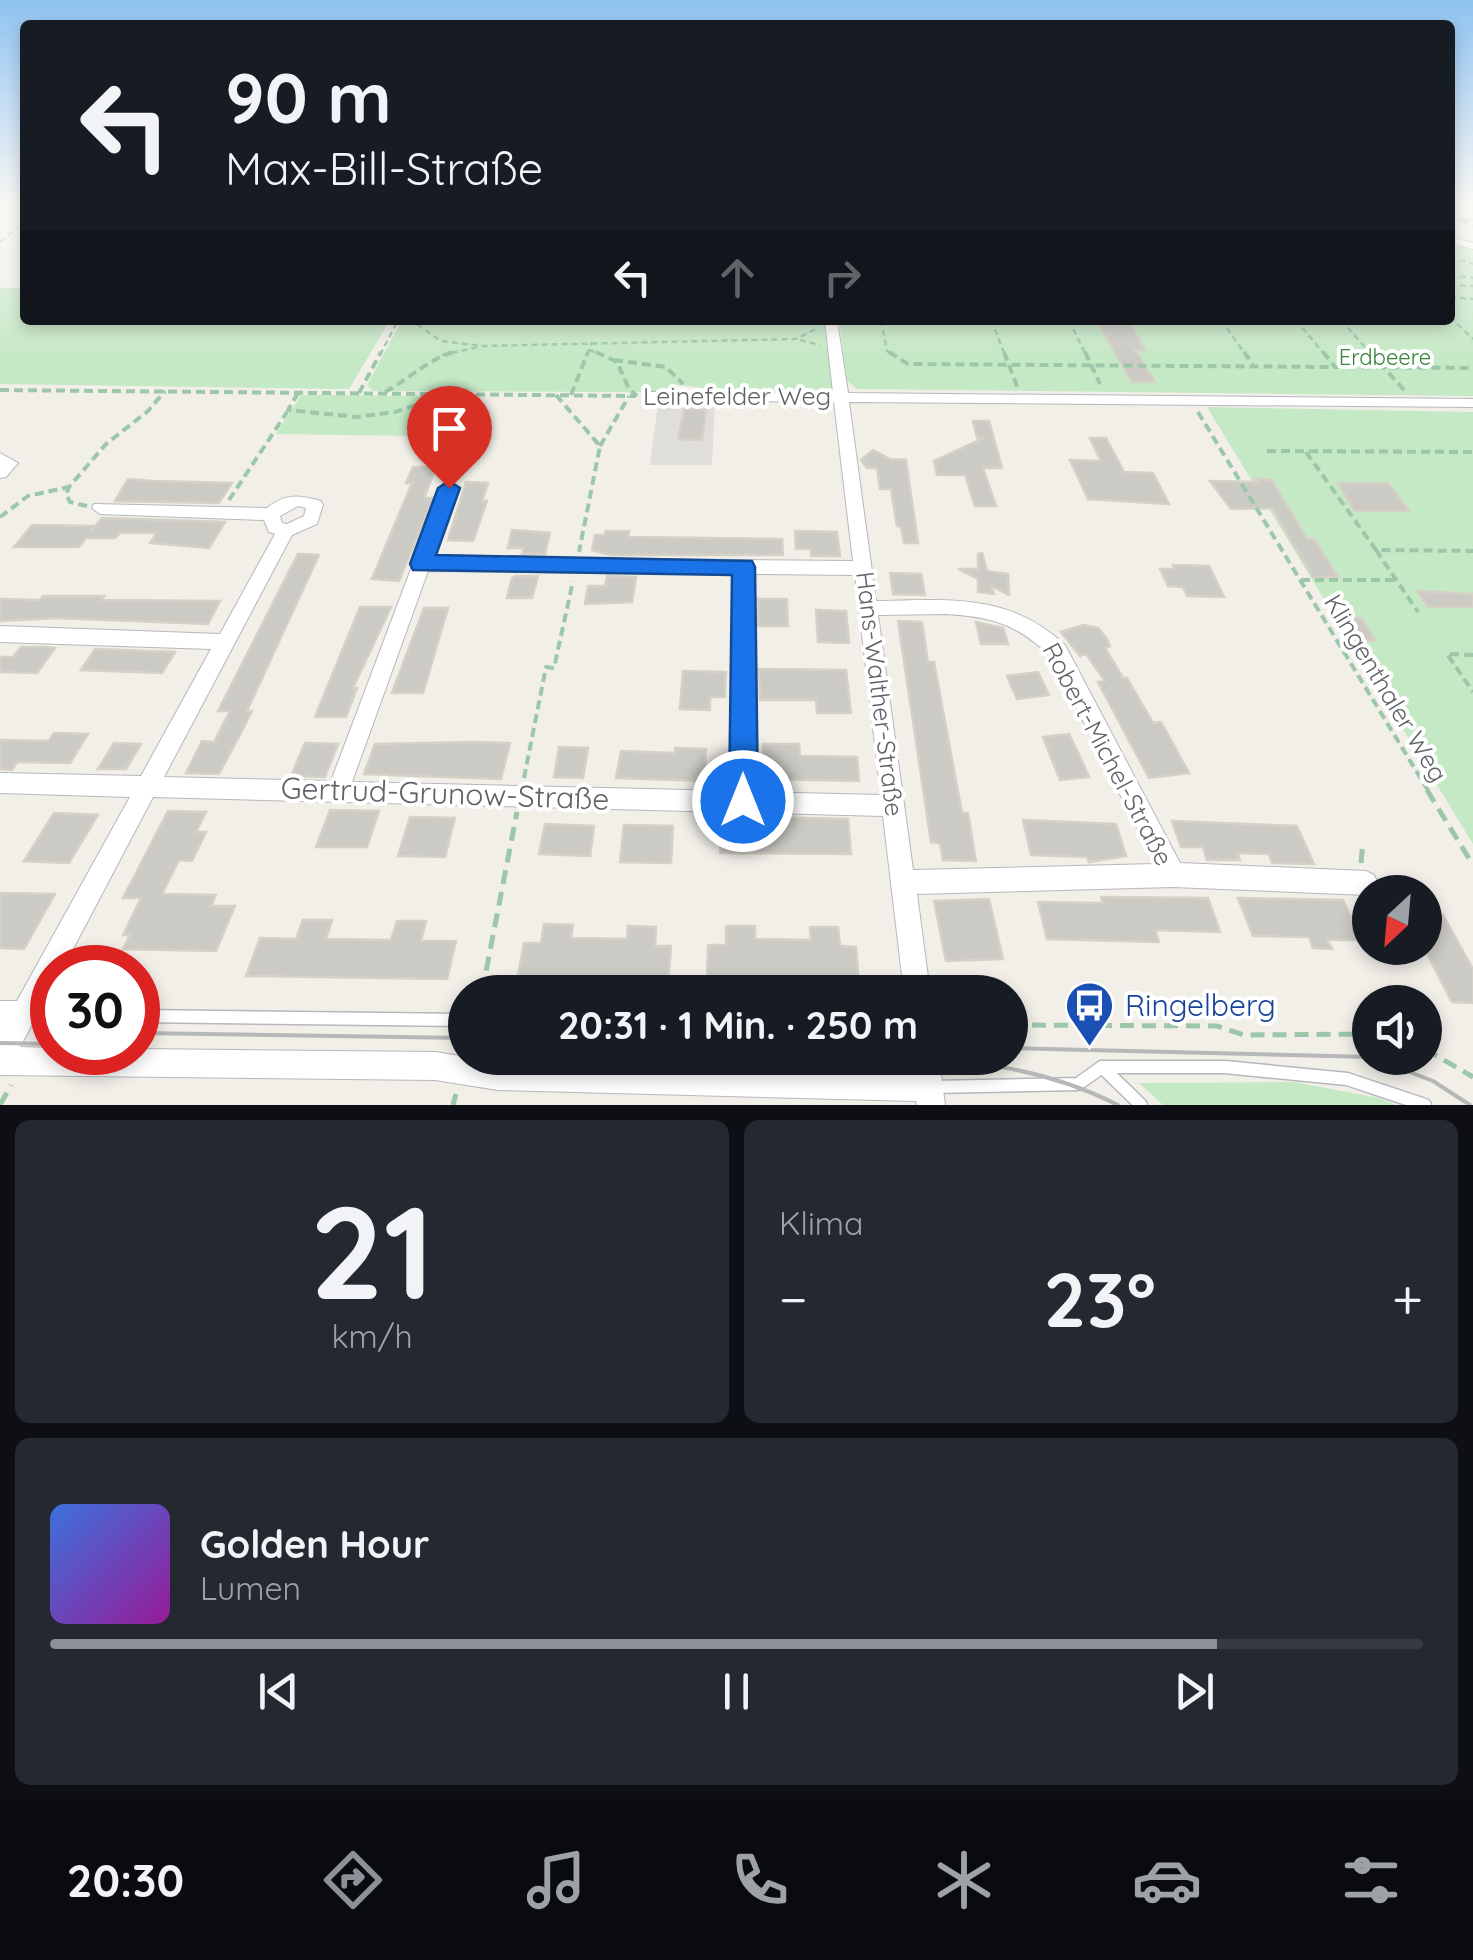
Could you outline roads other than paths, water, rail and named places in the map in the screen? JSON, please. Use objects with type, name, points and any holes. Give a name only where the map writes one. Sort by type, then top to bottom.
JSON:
[{"type":"street","name":"Hans-Walther-Straße","points":[[827,325],[841,396],[915,975]]},
{"type":"street","name":"Leinefelder Weg","points":[[644,396],[1473,403]]},
{"type":"street","points":[[0,458],[8,459],[10,464],[0,472]]},
{"type":"street","points":[[338,790],[449,488]]},
{"type":"street","points":[[100,508],[222,512],[278,522],[227,642],[148,786],[12,1014],[4,1068],[434,1066],[498,1076],[930,1096]]},
{"type":"street","points":[[421,564],[864,568]]},
{"type":"street","points":[[743,801],[744,567]]},
{"type":"street","name":"Robert-Michel-Straße","points":[[869,608],[987,610],[1016,616],[1040,629],[1058,651],[1174,874]]},
{"type":"street","points":[[0,634],[227,642]]},
{"type":"street","name":"Gertrud-Grunow-Straße","points":[[0,783],[894,806]]},
{"type":"street","name":"Robert-Michel-Straße","points":[[903,882],[1174,874],[1352,882]]},
{"type":"lane","points":[[160,1016],[448,1020]]},
{"type":"lane","points":[[1102,1067],[1142,1105]]},
{"type":"lane","points":[[930,1096],[1078,1084],[1102,1067],[1288,1069],[1352,1079],[1393,1090],[1424,1105]]},
{"type":"tram line","points":[[160,1033],[448,1038]]},
{"type":"tram line","points":[[0,1043],[30,1044]]},
{"type":"tram line","points":[[1028,1048],[1352,1057]]},
{"type":"tram line","points":[[1028,1073],[1118,1105]]},
{"type":"tram line","points":[[1417,1075],[1470,1105]]},
{"type":"place","name":"Ringelberg","points":[[1090,1048]]},
{"type":"park label","name":"Erdbeere","points":[[1385,357]]}]
